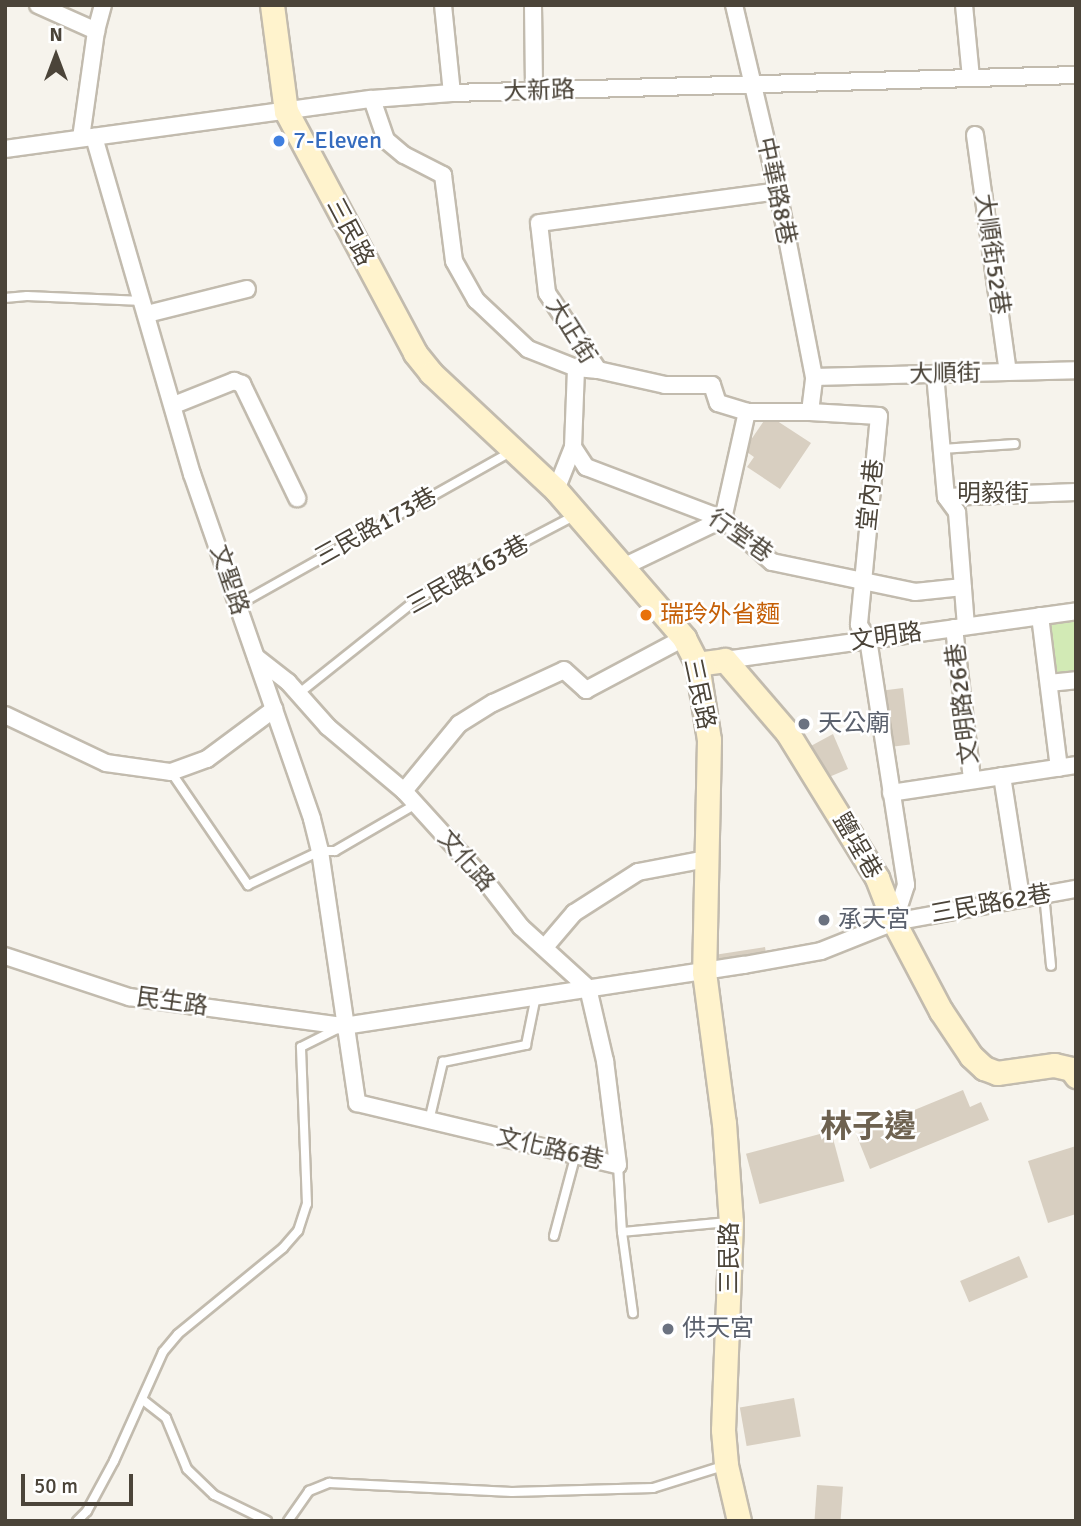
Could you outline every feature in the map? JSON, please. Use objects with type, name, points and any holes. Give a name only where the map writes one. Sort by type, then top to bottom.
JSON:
[{"type":"main road","name":"三民路","points":[[276,6],[286,111],[415,353],[431,373],[556,490],[684,638],[697,664],[709,740],[704,972],[723,1111],[731,1222],[723,1430],[726,1465],[739,1521]]},
{"type":"main road","name":"文明路","points":[[697,664],[725,660]]},
{"type":"main road","name":"鹽埕巷","points":[[725,660],[787,732],[877,878],[894,922],[941,1011],[971,1056],[984,1068],[997,1073],[1054,1066],[1071,1069],[1076,1076]]},
{"type":"street","points":[[38,5],[96,31]]},
{"type":"street","points":[[88,138],[96,31],[103,5]]},
{"type":"street","points":[[443,5],[452,93]]},
{"type":"street","points":[[533,5],[534,91]]},
{"type":"street","name":"中華路8巷","points":[[734,5],[778,191],[814,377],[810,412]]},
{"type":"street","points":[[964,5],[971,78]]},
{"type":"street","name":"大新路","points":[[5,149],[372,99],[452,93],[1076,75]]},
{"type":"street","points":[[372,99],[386,140],[404,155],[443,175],[454,261],[475,300],[528,349],[576,368]]},
{"type":"street","name":"大順街52巷","points":[[975,135],[1008,372]]},
{"type":"street","name":"文聖路","points":[[88,138],[145,307],[192,474],[320,851],[344,1026]]},
{"type":"street","name":"大正街","points":[[598,370],[547,293],[540,223],[778,191]]},
{"type":"street","points":[[145,307],[247,289]]},
{"type":"street","name":"大正街","points":[[556,490],[573,447],[576,368],[598,370]]},
{"type":"street","points":[[598,370],[665,386],[712,385],[718,403],[747,412],[810,412]]},
{"type":"street","name":"大順街","points":[[814,377],[1076,370]]},
{"type":"street","name":"明毅街","points":[[935,374],[946,497],[1076,492]]},
{"type":"street","points":[[174,405],[239,382],[297,498]]},
{"type":"street","points":[[623,567],[723,519],[747,412]]},
{"type":"street","name":"堂內巷","points":[[810,412],[879,416],[859,625],[868,639],[906,885],[894,922]]},
{"type":"street","name":"行堂巷","points":[[573,447],[586,467],[723,519],[772,562],[915,592],[963,587]]},
{"type":"street","name":"文明路26巷","points":[[946,497],[957,512],[963,587],[960,627],[972,780]]},
{"type":"street","name":"文明路","points":[[725,660],[1076,611]]},
{"type":"street","points":[[1040,616],[1059,768]]},
{"type":"street","points":[[404,791],[459,724],[493,703],[564,670],[586,690],[684,638]]},
{"type":"street","name":"文化路","points":[[256,657],[288,682],[328,727],[404,791],[483,878],[521,927],[588,988]]},
{"type":"street","points":[[1049,683],[1076,680]]},
{"type":"street","points":[[5,715],[106,763],[171,772],[207,759],[274,709]]},
{"type":"street","points":[[891,793],[1076,765]]},
{"type":"street","points":[[1002,776],[1021,897]]},
{"type":"street","points":[[545,947],[574,913],[638,872],[706,859]]},
{"type":"street","name":"三民路62巷","points":[[704,972],[821,951],[894,922],[1076,889]]},
{"type":"street","name":"民生路","points":[[5,956],[129,997],[344,1026],[588,988]]},
{"type":"street","points":[[588,988],[704,972]]},
{"type":"street","name":"文化路6巷","points":[[344,1026],[357,1102],[618,1165],[606,1061],[588,988]]},
{"type":"lane","points":[[5,298],[27,296],[145,307]]},
{"type":"lane","points":[[942,449],[1015,444]]},
{"type":"lane","name":"三民路173巷","points":[[238,605],[514,449]]},
{"type":"lane","name":"三民路163巷","points":[[297,695],[421,596],[578,515]]},
{"type":"lane","points":[[171,772],[248,885],[320,851],[335,850],[416,804]]},
{"type":"lane","points":[[1044,894],[1051,966]]},
{"type":"lane","points":[[429,1121],[443,1062],[526,1045],[536,996]]},
{"type":"lane","points":[[77,1521],[87,1511],[143,1400],[163,1352],[178,1334],[284,1248],[298,1231],[307,1204],[301,1047],[344,1026]]},
{"type":"lane","points":[[554,1236],[576,1154]]},
{"type":"lane","points":[[618,1165],[622,1232],[634,1313]]},
{"type":"lane","points":[[622,1232],[731,1222]]},
{"type":"lane","points":[[143,1400],[166,1418],[187,1469],[215,1495],[267,1521]]},
{"type":"lane","points":[[288,1521],[309,1491],[329,1483],[512,1492],[653,1488],[726,1465]]},
{"type":"green space","points":[[1076,611],[1076,680],[1049,683],[1040,616]]},
{"type":"building","points":[[768,415],[811,443],[780,489],[747,467],[754,457],[744,450]]},
{"type":"building","points":[[903,688],[910,745],[886,747],[879,691]]},
{"type":"building","points":[[833,734],[848,769],[829,777],[809,747]]},
{"type":"building","points":[[765,947],[767,959],[717,967],[716,955]]},
{"type":"building","points":[[963,1090],[970,1107],[981,1102],[989,1120],[870,1169],[856,1134]]},
{"type":"building","points":[[831,1131],[844,1181],[759,1204],[746,1154]]},
{"type":"building","points":[[1076,1146],[1076,1214],[1048,1223],[1028,1161]]},
{"type":"building","points":[[1019,1256],[1028,1277],[969,1302],[960,1281]]},
{"type":"building","points":[[794,1398],[801,1436],[747,1446],[740,1408]]},
{"type":"building","points":[[817,1485],[843,1487],[841,1521],[814,1521]]},
{"type":"place","name":"7-Eleven","points":[[279,141]]},
{"type":"place","name":"瑞玲外省麵","points":[[646,615]]},
{"type":"place","name":"天公廟","points":[[804,724]]},
{"type":"place","name":"承天宮","points":[[824,920]]},
{"type":"place","name":"供天宮","points":[[668,1329]]},
{"type":"district","name":"林子邊","points":[[868,1127]]}]
